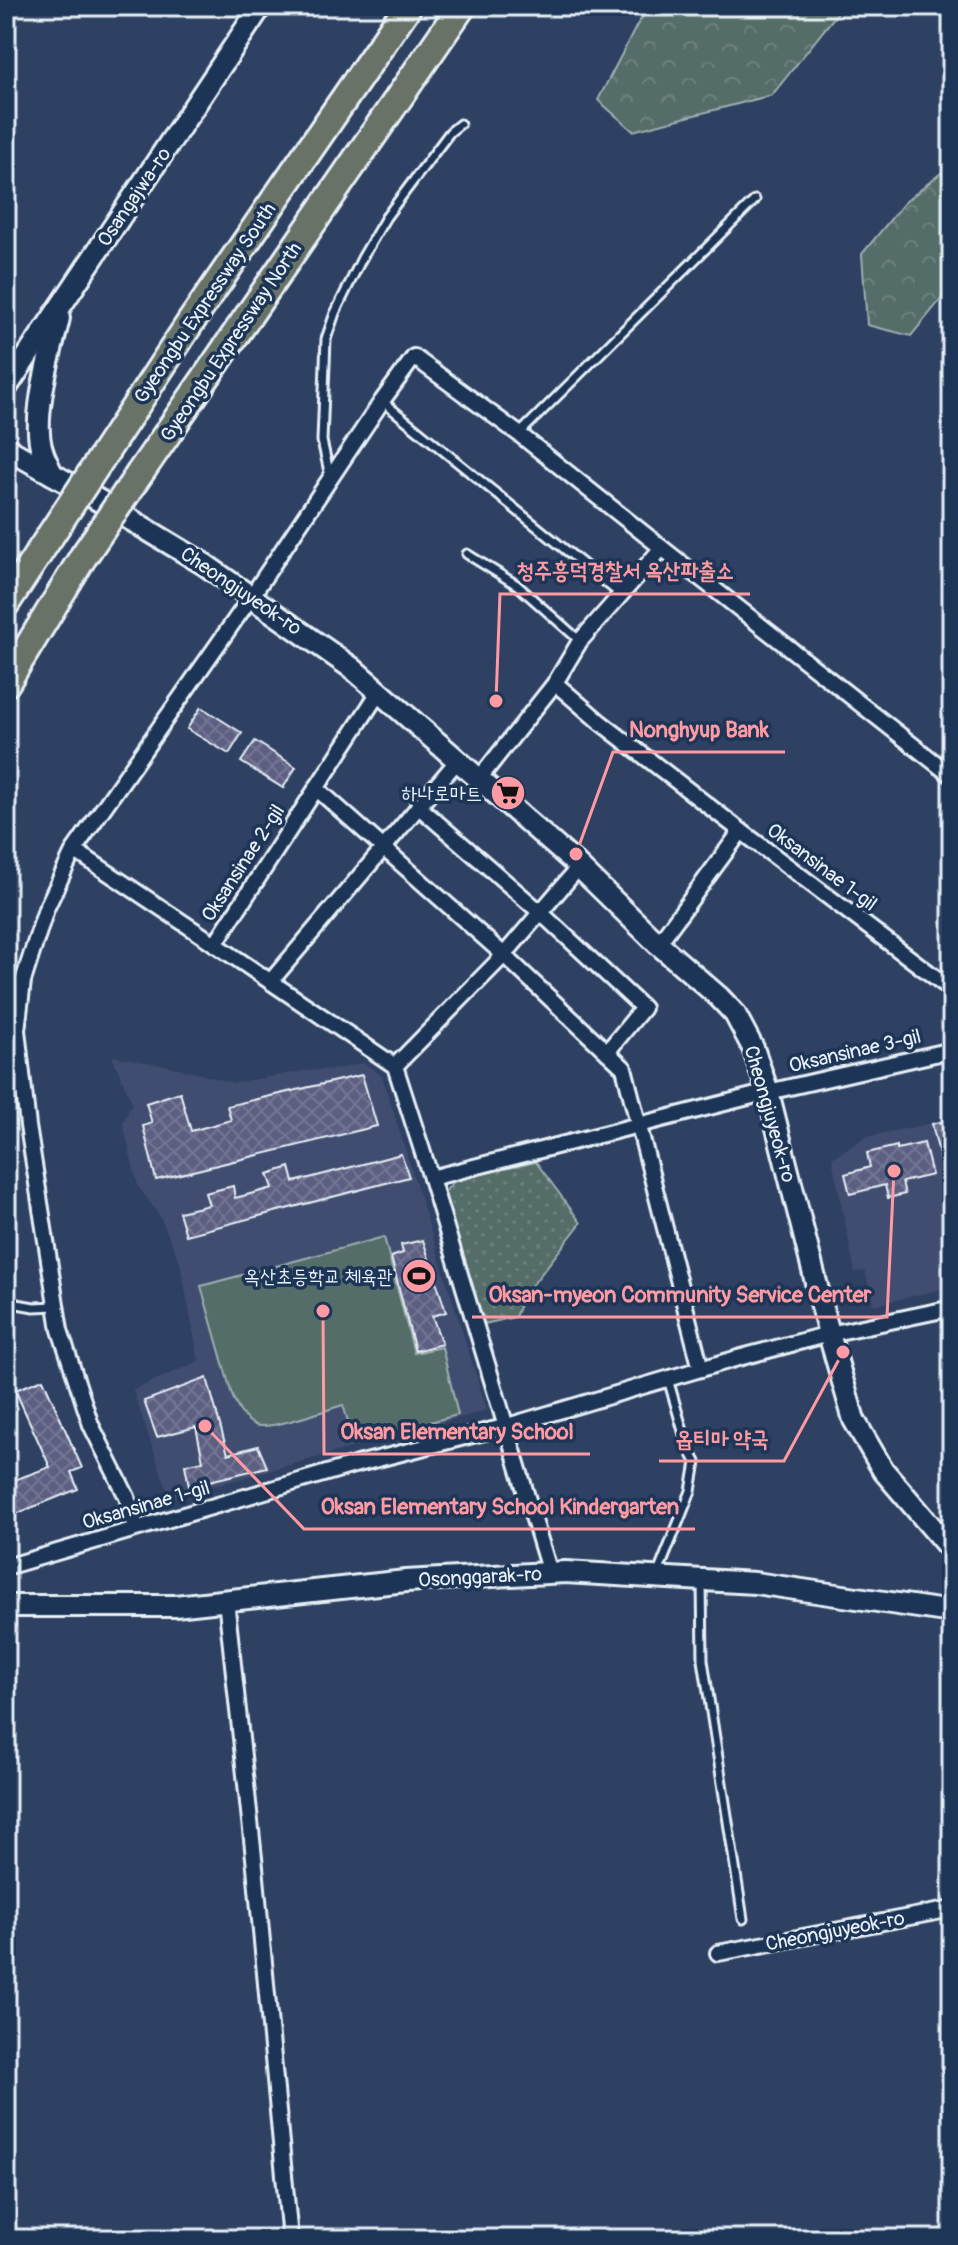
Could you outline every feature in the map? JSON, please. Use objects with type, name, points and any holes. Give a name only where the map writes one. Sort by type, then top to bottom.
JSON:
[{"type":"highway","name":"Gyeongbu Expressway South","points":[[6,603],[190,323],[408,6]]},
{"type":"highway","name":"Gyeongbu Expressway North","points":[[6,683],[83,557],[462,6]]},
{"type":"main road","name":"Osangajwa-ro","points":[[6,388],[261,6]]},
{"type":"main road","points":[[52,474],[41,449],[41,402],[61,306]]},
{"type":"main road","name":"Cheongjuyeok-ro","points":[[6,448],[204,564],[352,668],[579,867],[735,1014],[753,1048],[768,1092],[854,1420],[883,1470],[952,1551]]},
{"type":"main road","name":"Osonggarak-ro","points":[[6,1606],[175,1606],[406,1581],[565,1572],[755,1583],[952,1612]]},
{"type":"street","points":[[136,1528],[127,1497],[91,1425],[55,1306],[17,1030],[23,981],[46,909],[74,850],[414,357],[519,434],[952,776]]},
{"type":"street","points":[[479,779],[555,683],[580,641],[662,548]]},
{"type":"street","points":[[555,683],[600,722],[741,831]]},
{"type":"street","name":"Oksansinae 2-gil","points":[[379,692],[215,944],[395,1066]]},
{"type":"street","points":[[271,981],[458,760]]},
{"type":"street","points":[[316,788],[504,955],[624,1068],[701,1369]]},
{"type":"street","points":[[418,806],[540,912],[643,1008],[607,1052]]},
{"type":"street","name":"Oksansinae 1-gil","points":[[658,944],[741,831],[952,990]]},
{"type":"street","points":[[74,850],[215,944]]},
{"type":"street","points":[[550,1573],[395,1066],[504,955],[579,867]]},
{"type":"street","name":"Oksansinae 3-gil","points":[[768,1092],[952,1050]]},
{"type":"street","points":[[431,1178],[768,1092]]},
{"type":"street","name":"Oksansinae 1-gil","points":[[6,1567],[354,1465],[504,1427],[701,1369],[829,1334],[952,1308]]},
{"type":"street","points":[[226,1600],[290,2239]]},
{"type":"street","name":"Cheongjuyeok-ro","points":[[718,1953],[952,1909]]},
{"type":"lane","points":[[330,477],[322,441],[326,339],[335,313],[386,217],[450,132],[460,124]]},
{"type":"lane","points":[[519,434],[755,200]]},
{"type":"lane","points":[[382,401],[620,594]]},
{"type":"lane","points":[[467,554],[517,585],[580,641]]},
{"type":"lane","points":[[940,980],[952,967]]},
{"type":"lane","points":[[6,1321],[9,1303],[55,1306]]},
{"type":"lane","points":[[656,1577],[691,1491],[696,1462],[687,1445],[668,1379]]},
{"type":"lane","points":[[702,1580],[703,1660],[743,1919]]},
{"type":"shaded area","points":[[112,1056],[177,1068],[233,1083],[364,1063],[382,1076],[487,1410],[170,1498],[133,1390],[199,1361],[180,1262],[160,1216],[138,1186],[123,1124],[132,1102]]},
{"type":"shaded area","points":[[952,1119],[952,1287],[874,1305],[865,1271],[855,1272],[832,1158],[866,1137]]},
{"type":"green space","points":[[650,6],[843,6],[772,95],[633,131],[598,100]]},
{"type":"green space","points":[[952,164],[952,286],[911,336],[867,325],[862,254],[904,203]]},
{"type":"green space","points":[[536,1162],[581,1223],[523,1297],[515,1317],[484,1324],[442,1195],[455,1180]]},
{"type":"green space","points":[[384,1237],[414,1353],[442,1347],[458,1415],[354,1441],[343,1405],[272,1425],[250,1422],[240,1412],[232,1395],[201,1286]]},
{"type":"building","points":[[201,707],[242,733],[229,754],[187,729]]},
{"type":"building","points":[[255,741],[296,767],[283,788],[241,762]]},
{"type":"building","points":[[362,1075],[377,1126],[156,1180],[143,1126],[152,1123],[146,1103],[180,1092],[191,1131],[231,1120],[227,1106]]},
{"type":"building","points":[[952,1119],[952,1181],[949,1182],[946,1170],[943,1171],[932,1124]]},
{"type":"building","points":[[924,1143],[932,1175],[902,1182],[905,1194],[888,1198],[885,1185],[850,1194],[845,1174],[870,1167],[867,1153]]},
{"type":"building","points":[[401,1154],[409,1177],[186,1235],[179,1212],[209,1205],[205,1193],[233,1186],[235,1198],[273,1188],[268,1174],[290,1167],[294,1182]]},
{"type":"building","points":[[423,1240],[446,1312],[432,1316],[442,1344],[415,1351],[391,1257],[403,1253],[401,1245]]},
{"type":"building","points":[[207,1378],[228,1454],[258,1446],[267,1467],[189,1486],[185,1465],[203,1461],[196,1427],[157,1437],[144,1401]]},
{"type":"building","points":[[43,1379],[82,1468],[71,1472],[78,1489],[6,1518],[6,1483],[50,1467],[15,1390]]},
{"type":"place","name":"청주흥덕경찰서 옥산파출소","points":[[496,701]]},
{"type":"place","name":"하나로마트","points":[[508,793]]},
{"type":"place","name":"Nonghyup Bank","points":[[576,854]]},
{"type":"place","name":"Oksan-myeon Community Service Center","points":[[894,1171]]},
{"type":"place","name":"옥산초등학교 체육관","points":[[419,1276]]},
{"type":"place","name":"Oksan Elementary School","points":[[323,1311]]},
{"type":"place","name":"옵티마 약국","points":[[843,1352]]},
{"type":"place","name":"Oksan Elementary School Kindergarten","points":[[205,1426]]}]
